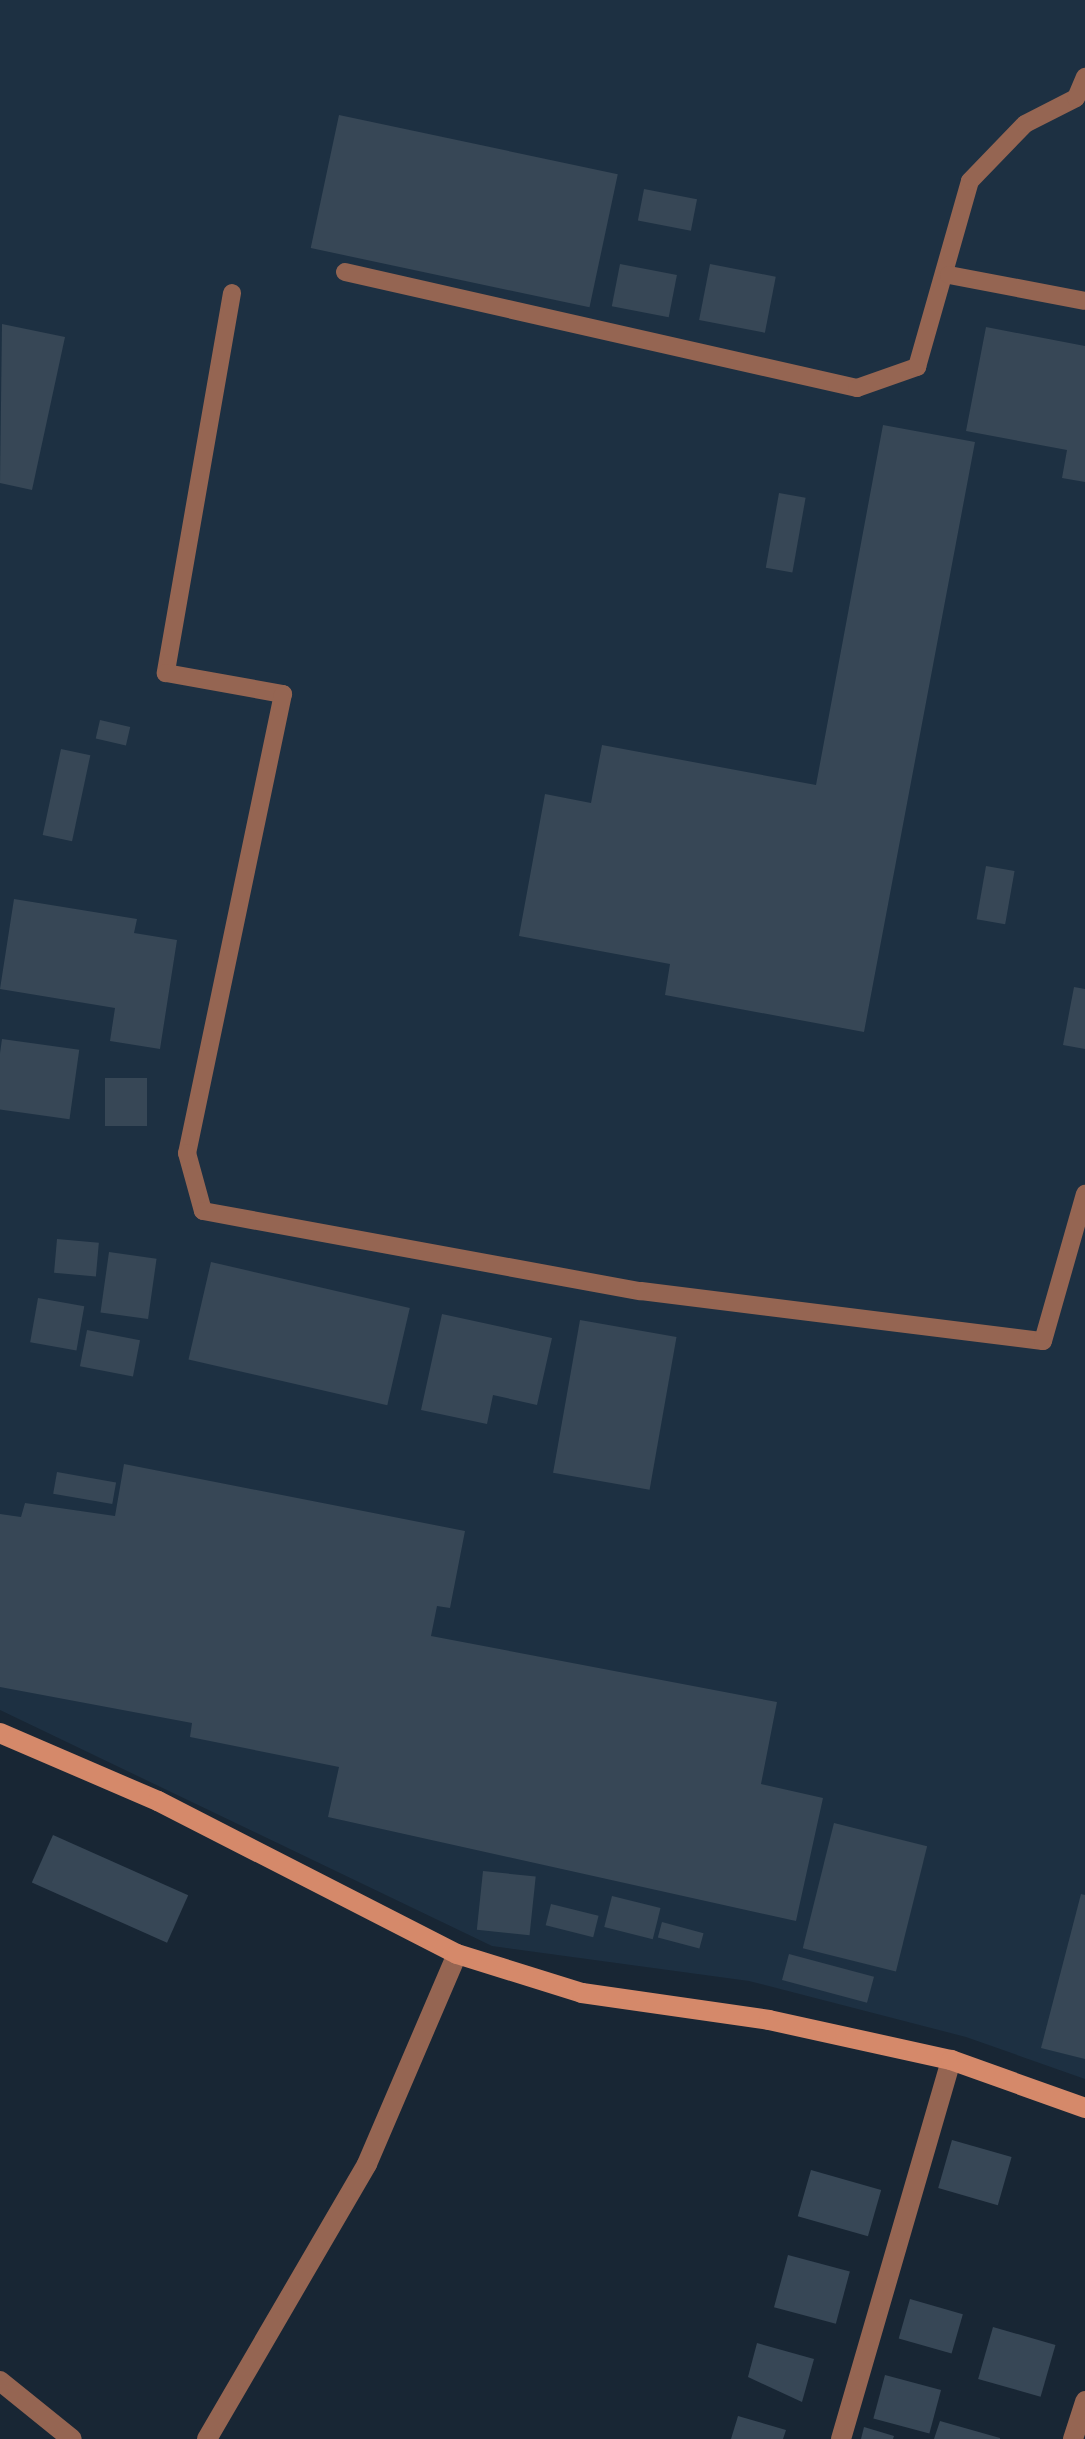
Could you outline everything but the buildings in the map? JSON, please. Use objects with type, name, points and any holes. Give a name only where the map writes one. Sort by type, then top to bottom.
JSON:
[{"type":"street","points":[[0,1734],[158,1801],[457,1954],[582,1992],[769,2020],[951,2060],[1085,2108]]},
{"type":"street","points":[[207,2439],[367,2164],[457,1954]]},
{"type":"street","points":[[841,2439],[951,2060]]},
{"type":"street","points":[[0,2381],[72,2439]]},
{"type":"street","points":[[1074,2439],[1085,2401]]},
{"type":"lane","points":[[345,272],[857,388],[917,367],[949,276],[970,180],[1025,124],[1076,98],[1085,77]]},
{"type":"lane","points":[[949,276],[1085,301]]},
{"type":"lane","points":[[232,293],[166,673],[284,694],[187,1153],[203,1211],[641,1290],[1043,1341],[1085,1194]]},
{"type":"shaded area","points":[[0,0],[1085,0],[1085,2079],[966,2037],[749,1981],[492,1946],[0,1710]]}]
